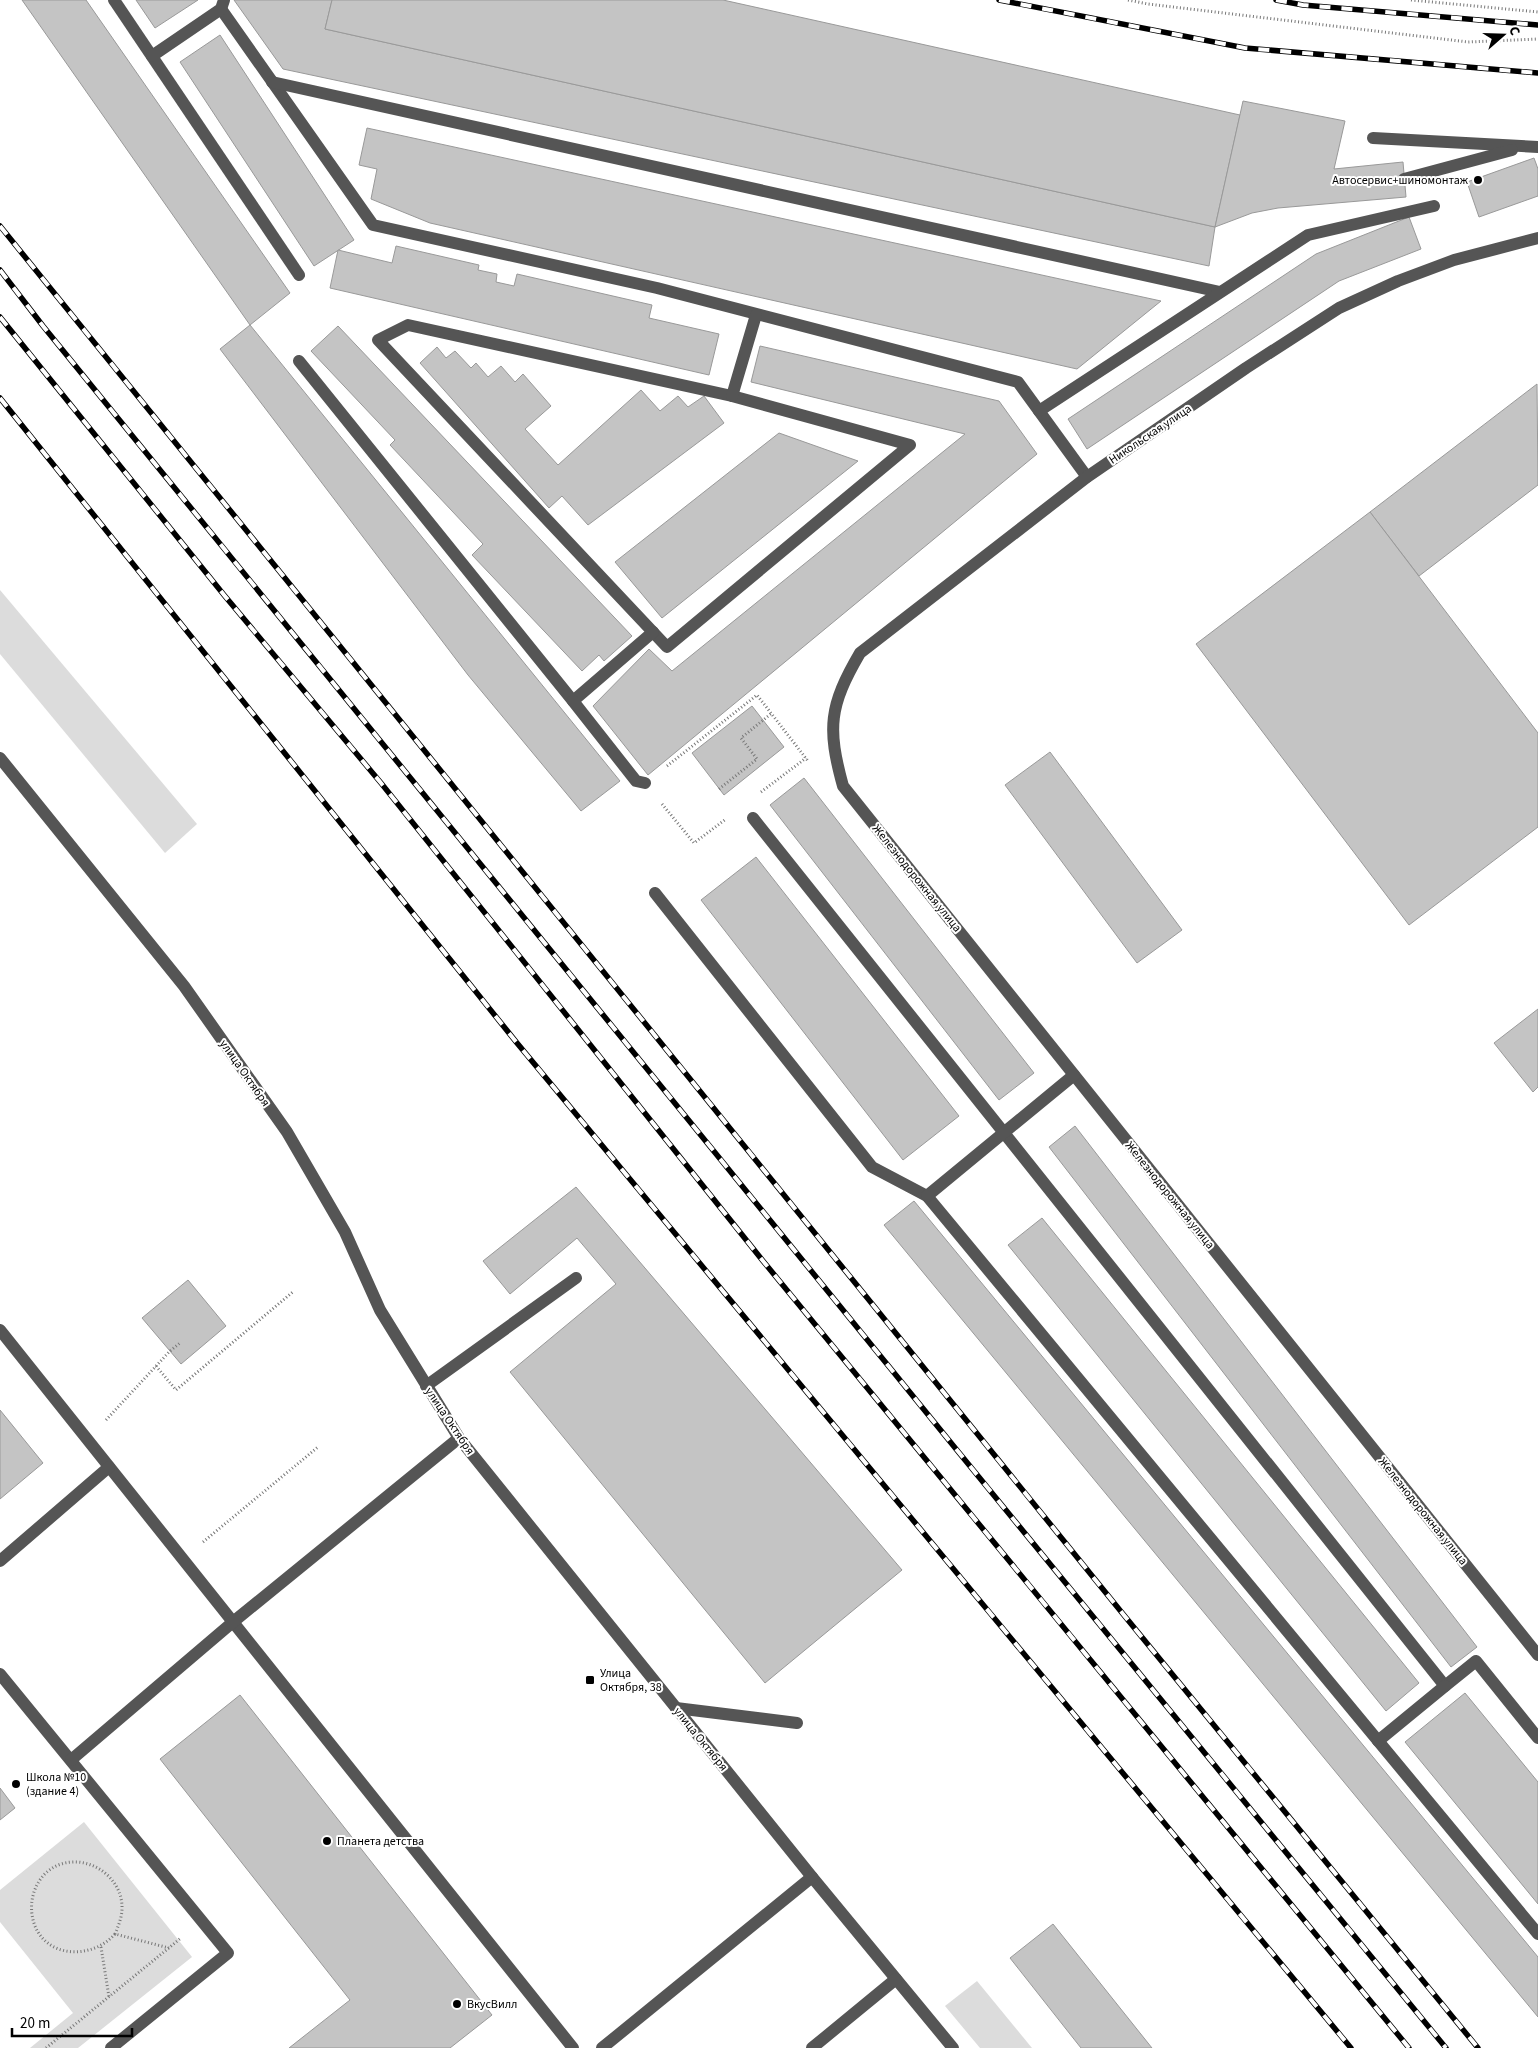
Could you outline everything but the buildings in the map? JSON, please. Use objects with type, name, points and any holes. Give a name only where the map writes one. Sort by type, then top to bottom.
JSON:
[{"type":"street","points":[[114,0],[299,275]]},
{"type":"street","points":[[152,56],[222,4],[272,82],[373,225],[657,288],[1018,382],[1087,477]]},
{"type":"street","points":[[272,82],[1220,292]]},
{"type":"street","points":[[1373,138],[1538,147]]},
{"type":"street","points":[[1404,180],[1523,147]]},
{"type":"street","points":[[1039,411],[1308,235],[1434,206]]},
{"type":"street","name":"Никольская улица","points":[[832,721],[843,683],[860,654],[1087,477],[1246,368],[1339,308],[1398,281],[1454,260],[1538,238]]},
{"type":"street","points":[[732,396],[756,315]]},
{"type":"street","points":[[408,325],[732,396],[910,445],[667,646],[378,340],[408,325]]},
{"type":"street","points":[[299,361],[636,781],[645,783]]},
{"type":"street","points":[[572,701],[653,632]]},
{"type":"street","name":"Железнодорожная улица","points":[[832,721],[834,753],[843,786],[1538,1655]]},
{"type":"street","name":"улица Октября","points":[[0,758],[184,986],[287,1132],[345,1232],[380,1310],[459,1438],[812,1877],[953,2048]]},
{"type":"street","points":[[753,818],[1445,1686]]},
{"type":"street","points":[[655,893],[872,1167],[927,1196],[1538,1934]]},
{"type":"street","points":[[927,1196],[1074,1075]]},
{"type":"street","points":[[426,1386],[576,1278]]},
{"type":"street","points":[[0,1330],[573,2048]]},
{"type":"street","points":[[71,1760],[233,1622],[459,1438]]},
{"type":"street","points":[[0,1562],[109,1467]]},
{"type":"street","points":[[1378,1741],[1476,1661],[1538,1738]]},
{"type":"street","points":[[0,1674],[228,1953],[111,2048]]},
{"type":"street","points":[[676,1708],[797,1723]]},
{"type":"street","points":[[602,2048],[812,1877]]},
{"type":"street","points":[[812,2048],[896,1979]]},
{"type":"path","points":[[1128,0],[1148,4],[1468,42],[1538,40]]},
{"type":"path","points":[[1411,0],[1538,12]]},
{"type":"path","points":[[1446,0],[1449,4]]},
{"type":"path","points":[[719,788],[757,759],[741,738],[772,714],[757,695],[645,783],[694,843],[731,815]]},
{"type":"path","points":[[754,798],[806,758]]},
{"type":"path","points":[[156,1366],[176,1390],[294,1291]]},
{"type":"path","points":[[88,1440],[156,1366],[180,1343]]},
{"type":"path","points":[[182,1559],[318,1447]]},
{"type":"path","points":[[71,1862],[95,1866],[104,1871],[122,1898],[122,1911],[115,1934],[101,1947],[86,1952],[72,1953],[46,1941],[35,1927],[32,1910],[35,1886],[47,1871],[71,1862]]},
{"type":"path","points":[[46,2048],[203,1921]]},
{"type":"path","points":[[115,1934],[169,1948]]},
{"type":"path","points":[[101,1947],[109,1997]]},
{"type":"shaded area","points":[[0,590],[197,824],[165,853],[0,654]]},
{"type":"shaded area","points":[[84,1822],[192,1957],[78,2048],[30,2048],[73,2013],[0,1922],[0,1890]]},
{"type":"shaded area","points":[[977,1981],[1032,2048],[980,2048],[945,2006]]},
{"type":"railway","points":[[999,0],[1245,48],[1538,73]]},
{"type":"railway","points":[[1276,0],[1303,5],[1538,25]]},
{"type":"railway","points":[[0,226],[1123,1614],[1478,2048]]},
{"type":"railway","points":[[0,270],[43,326],[956,1449],[1446,2048]]},
{"type":"railway","points":[[0,317],[224,595],[381,783],[763,1261],[1409,2048]]},
{"type":"railway","points":[[0,398],[517,1043],[1351,2048]]},
{"type":"place","name":"Автосервис+шиномонтаж","points":[[1478,180]]},
{"type":"place","name":"Улица Октября, 38","points":[[590,1680]]},
{"type":"place","name":"Школа №10 (здание 4)","points":[[16,1784]]},
{"type":"place","name":"Планета детства","points":[[327,1841]]},
{"type":"place","name":"ВкусВилл","points":[[457,2004]]}]
